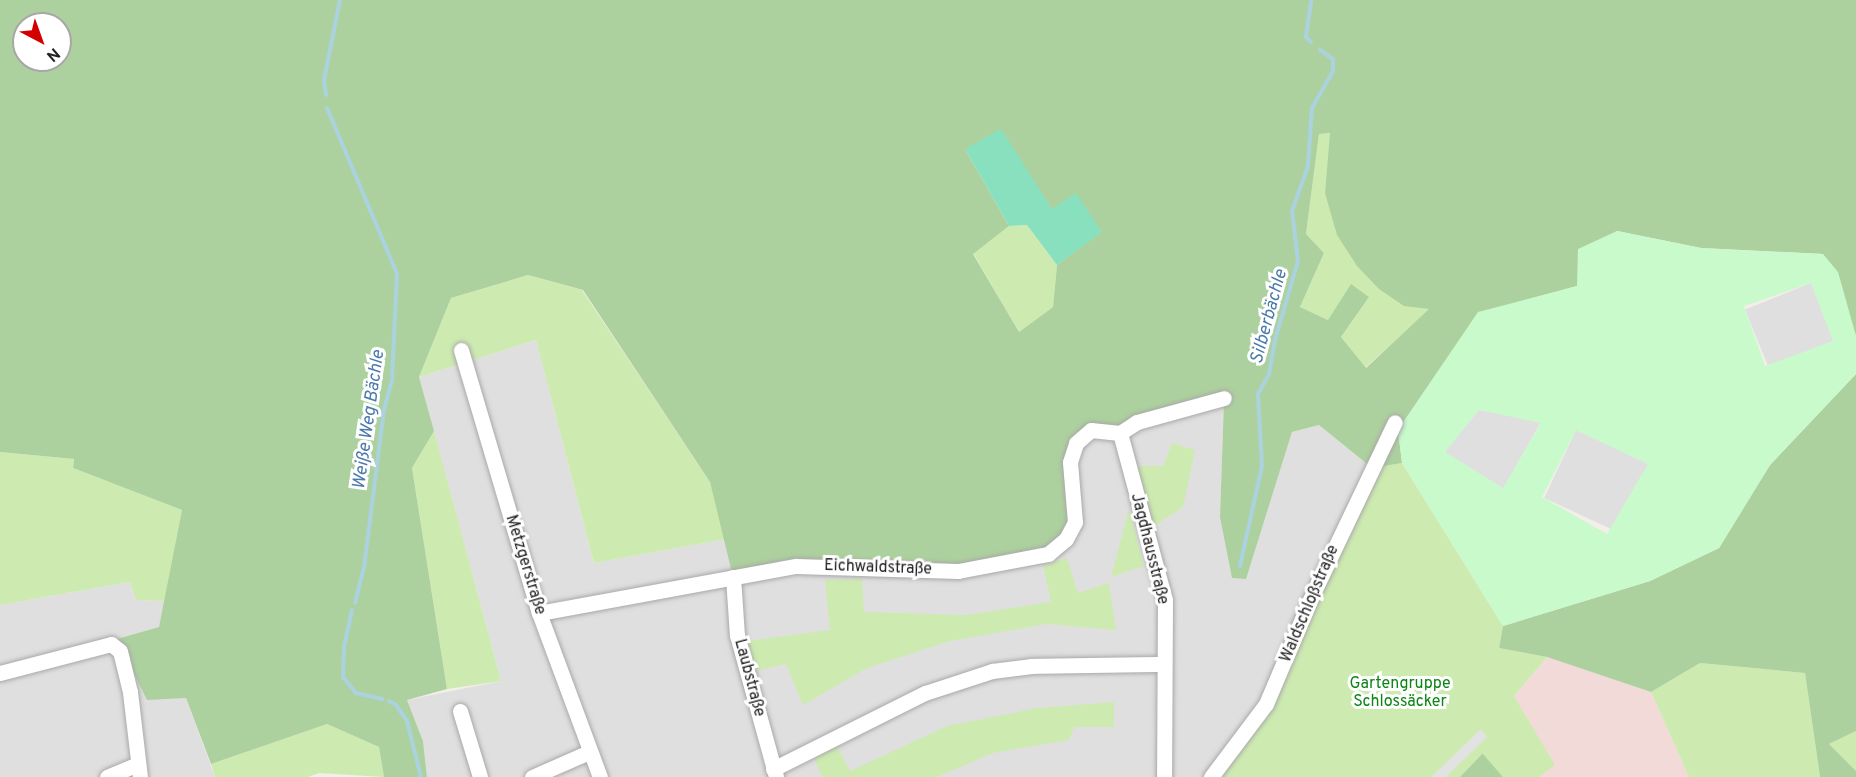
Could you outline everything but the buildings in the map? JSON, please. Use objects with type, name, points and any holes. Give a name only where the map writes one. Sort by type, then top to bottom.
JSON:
[{"type":"street","name":"Metzgerstraße","points":[[461,350],[539,613],[600,777]]},
{"type":"street","points":[[1120,433],[1137,422],[1224,398]]},
{"type":"street","name":"Waldschloßstraße","points":[[1211,777],[1266,704],[1318,582],[1395,422]]},
{"type":"street","name":"Eichwaldstraße","points":[[539,613],[796,566],[958,571],[1048,554],[1066,539],[1075,522],[1070,462],[1076,443],[1091,430],[1120,433]]},
{"type":"street","name":"Jagdhausstraße","points":[[1120,433],[1165,600],[1164,777]]},
{"type":"street","name":"Laubstraße","points":[[733,577],[737,635],[775,773]]},
{"type":"street","points":[[0,673],[111,644],[120,651],[130,692],[138,770],[107,777]]},
{"type":"street","points":[[775,773],[925,693],[992,671],[1032,666],[1164,664]]},
{"type":"street","points":[[460,711],[480,777]]},
{"type":"street","points":[[532,777],[589,752]]},
{"type":"shaded area","points":[[1811,283],[1834,340],[1768,367],[1745,310]]},
{"type":"shaded area","points":[[536,340],[594,563],[726,539],[733,577],[1076,443],[1224,398],[1220,517],[1245,579],[1292,432],[1319,425],[1372,468],[1285,662],[1211,777],[427,777],[423,741],[407,700],[501,681],[419,377]]},
{"type":"shaded area","points":[[1479,410],[1541,422],[1503,489],[1444,452]]},
{"type":"shaded area","points":[[1576,430],[1649,464],[1617,532],[1544,498]]},
{"type":"shaded area","points":[[130,582],[136,600],[165,601],[159,628],[117,639],[186,698],[215,777],[0,777],[0,605]]},
{"type":"shaded area","points":[[1547,657],[1651,692],[1689,777],[1539,777],[1554,765],[1514,696]]},
{"type":"shaded area","points":[[1481,729],[1487,737],[1446,777],[1431,777]]},
{"type":"green space","points":[[0,0],[1856,0],[1856,336],[1823,254],[1701,248],[1617,231],[1577,286],[1478,313],[1398,430],[1402,463],[1372,468],[1319,425],[1292,432],[1246,579],[1232,578],[1220,517],[1224,399],[1120,433],[1091,430],[1076,443],[1075,522],[1066,539],[991,567],[796,566],[733,577],[710,482],[583,290],[528,275],[451,298],[419,377],[434,431],[412,468],[447,689],[407,700],[423,741],[427,777],[384,777],[379,747],[327,724],[211,764],[186,698],[147,700],[117,639],[159,627],[182,510],[73,468],[74,459],[0,452]],"holes":[[[1330,133],[1325,193],[1337,235],[1357,266],[1379,289],[1404,306],[1429,309],[1366,368],[1341,337],[1369,297],[1351,284],[1328,320],[1300,307],[1324,253],[1306,234],[1319,134]],[[965,149],[1052,210],[1102,231],[1057,265],[1053,307],[1019,332],[973,254],[1009,226]]]},
{"type":"green space","points":[[1001,129],[1052,209],[1076,193],[1102,232],[1057,265],[1027,225],[1009,226],[965,149]]},
{"type":"green space","points":[[1331,133],[1325,193],[1430,309],[1365,368],[1341,337],[1369,297],[1328,320],[1300,307],[1324,253],[1306,234],[1319,134]]},
{"type":"green space","points":[[1027,225],[1057,265],[1053,307],[1019,332],[973,253],[1009,226]]},
{"type":"green space","points":[[1617,231],[1701,248],[1823,254],[1838,272],[1856,336],[1856,374],[1770,465],[1719,548],[1650,581],[1503,626],[1402,463],[1398,430],[1478,312],[1577,286],[1578,249]],"holes":[[[1811,283],[1833,341],[1765,366],[1744,306]],[[1479,410],[1541,423],[1503,488],[1445,452]],[[1576,430],[1648,464],[1607,534],[1542,497]]]},
{"type":"green space","points":[[528,275],[582,290],[710,482],[726,539],[594,563],[536,340],[419,377],[451,298]]},
{"type":"green space","points":[[1856,374],[1856,731],[1829,744],[1856,771],[1856,777],[1820,777],[1805,673],[1700,663],[1651,692],[1547,657],[1499,648],[1503,626],[1650,581],[1719,548],[1770,465]]},
{"type":"green space","points":[[434,431],[501,681],[447,689],[412,468]]},
{"type":"green space","points":[[1172,443],[1195,450],[1183,507],[1153,527],[1134,466],[1163,466]]},
{"type":"green space","points":[[0,452],[74,459],[73,468],[182,510],[165,601],[136,600],[130,582],[0,605]]},
{"type":"green space","name":"Gartengruppe Schlossäcker","points":[[1402,463],[1503,626],[1499,648],[1547,657],[1514,696],[1555,765],[1539,777],[1503,777],[1482,754],[1460,777],[1218,777],[1248,739],[1372,468]]},
{"type":"green space","points":[[1129,509],[1144,566],[1111,577]]},
{"type":"green space","points":[[1067,558],[1078,593],[1109,583],[1116,630],[1047,624],[950,641],[867,668],[803,705],[786,664],[755,671],[747,641],[830,630],[825,580],[862,579],[864,612],[966,615],[1051,602],[1043,566]]},
{"type":"green space","points":[[1700,663],[1805,673],[1820,777],[1689,777],[1651,692]]},
{"type":"green space","points":[[1114,702],[1114,727],[1074,727],[1069,740],[993,753],[937,777],[822,777],[814,758],[837,746],[850,771],[947,726],[1038,708]]},
{"type":"green space","points":[[327,724],[379,747],[384,777],[319,773],[308,777],[215,777],[211,764]]},
{"type":"green space","points":[[1856,731],[1856,771],[1829,744]]},
{"type":"green space","points":[[1482,754],[1503,777],[1460,777]]},
{"type":"waterway","name":"Weiße Weg Bächle","points":[[326,95],[324,80],[340,0]]},
{"type":"waterway","name":"Silberbächle","points":[[1311,0],[1306,37],[1311,42]]},
{"type":"waterway","name":"Silberbächle","points":[[1240,566],[1262,466],[1258,394],[1269,374],[1275,340],[1298,261],[1292,211],[1308,166],[1312,108],[1333,71],[1333,59],[1320,50]]},
{"type":"waterway","name":"Weiße Weg Bächle","points":[[327,108],[397,274],[392,380],[384,409],[364,567],[355,603]]},
{"type":"waterway","name":"Weiße Weg Bächle","points":[[352,610],[344,647],[343,677],[356,693],[382,699]]},
{"type":"waterway","name":"Weiße Weg Bächle","points":[[389,701],[396,705],[407,721],[421,777]]}]
